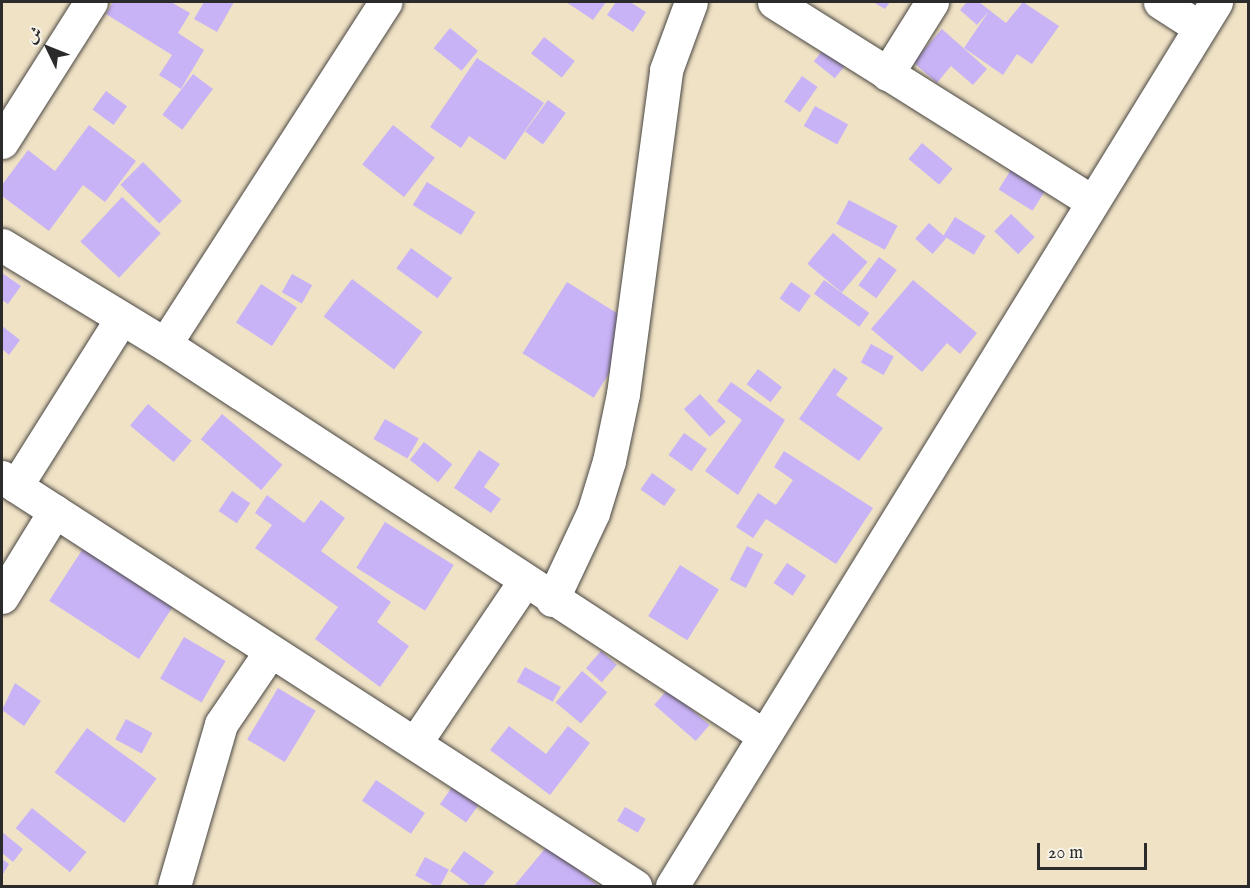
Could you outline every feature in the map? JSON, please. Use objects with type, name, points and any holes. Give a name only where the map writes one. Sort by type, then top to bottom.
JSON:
[{"type":"street","points":[[2,142],[91,2]]},
{"type":"street","points":[[165,344],[385,2]]},
{"type":"street","points":[[552,600],[593,513],[609,461],[625,383],[666,70],[691,2]]},
{"type":"street","points":[[774,2],[1090,200]]},
{"type":"street","points":[[887,74],[932,2]]},
{"type":"street","points":[[672,886],[1090,200],[1208,14],[1160,2]]},
{"type":"street","points":[[2,245],[165,344],[524,582],[763,735]]},
{"type":"street","points":[[121,319],[9,481],[635,886]]},
{"type":"street","points":[[2,597],[55,512]]},
{"type":"street","points":[[415,743],[524,582]]},
{"type":"street","points":[[174,886],[221,724],[270,652]]},
{"type":"building","points":[[113,2],[171,2],[190,13],[178,33],[204,50],[181,89],[159,75],[172,55],[106,14]]},
{"type":"building","points":[[204,2],[234,2],[217,32],[194,19]]},
{"type":"building","points":[[566,2],[606,2],[593,20]]},
{"type":"building","points":[[616,2],[630,2],[646,12],[633,32],[607,15]]},
{"type":"building","points":[[873,2],[890,2],[885,9]]},
{"type":"building","points":[[967,2],[979,2],[1006,23],[1023,2],[1059,26],[1032,64],[1017,54],[1003,75],[964,48],[989,11],[977,25],[960,10]]},
{"type":"building","points":[[450,28],[478,51],[462,71],[434,48]]},
{"type":"building","points":[[942,29],[987,69],[973,85],[951,66],[937,83],[913,62]]},
{"type":"building","points":[[544,37],[575,61],[562,78],[531,54]]},
{"type":"building","points":[[827,45],[848,62],[835,78],[814,61]]},
{"type":"building","points":[[477,58],[544,103],[505,160],[469,136],[461,148],[430,127]]},
{"type":"building","points":[[193,74],[213,89],[182,130],[162,115]]},
{"type":"building","points":[[802,76],[818,87],[800,112],[784,101]]},
{"type":"building","points":[[106,91],[127,106],[114,125],[92,110]]},
{"type":"building","points":[[548,100],[566,113],[543,144],[525,132]]},
{"type":"building","points":[[815,106],[848,124],[837,145],[804,126]]},
{"type":"building","points":[[89,125],[136,161],[105,202],[83,185],[49,231],[2,196],[2,185],[28,150],[55,171]]},
{"type":"building","points":[[393,125],[435,158],[404,197],[362,164]]},
{"type":"building","points":[[922,143],[953,169],[939,185],[909,159]]},
{"type":"building","points":[[143,162],[182,201],[159,224],[120,185]]},
{"type":"building","points":[[1014,165],[1048,186],[1033,211],[999,190]]},
{"type":"building","points":[[427,182],[475,212],[461,235],[413,205]]},
{"type":"building","points":[[122,197],[161,233],[119,278],[80,242]]},
{"type":"building","points":[[849,200],[898,226],[885,250],[836,224]]},
{"type":"building","points":[[1011,214],[1035,237],[1018,254],[994,231]]},
{"type":"building","points":[[955,217],[986,236],[974,255],[943,236]]},
{"type":"building","points":[[929,223],[946,238],[933,254],[915,239]]},
{"type":"building","points":[[833,233],[867,262],[842,293],[807,264]]},
{"type":"building","points":[[411,248],[452,278],[438,298],[396,268]]},
{"type":"building","points":[[879,257],[897,270],[876,298],[858,285]]},
{"type":"building","points":[[2,273],[21,286],[8,304],[2,300]]},
{"type":"building","points":[[292,274],[312,285],[302,304],[282,292]]},
{"type":"building","points":[[352,279],[422,332],[394,369],[324,317]]},
{"type":"building","points":[[824,280],[869,313],[859,327],[814,294]]},
{"type":"building","points":[[913,280],[977,333],[960,354],[947,343],[922,372],[871,329]]},
{"type":"building","points":[[567,282],[638,327],[594,398],[522,353]]},
{"type":"building","points":[[791,282],[811,296],[799,312],[780,298]]},
{"type":"building","points":[[261,284],[297,307],[272,346],[236,323]]},
{"type":"building","points":[[2,326],[20,340],[9,355],[2,349]]},
{"type":"building","points":[[871,344],[894,357],[884,375],[861,362]]},
{"type":"building","points":[[834,368],[848,378],[836,395],[883,428],[859,461],[799,419]]},
{"type":"building","points":[[758,369],[782,387],[771,402],[747,384]]},
{"type":"building","points":[[731,382],[785,420],[738,495],[705,471],[742,420],[717,401]]},
{"type":"building","points":[[700,394],[726,422],[710,437],[684,409]]},
{"type":"building","points":[[148,404],[192,441],[174,462],[130,425]]},
{"type":"building","points":[[222,414],[283,465],[261,490],[201,439]]},
{"type":"building","points":[[385,419],[419,438],[407,458],[374,439]]},
{"type":"building","points":[[684,433],[707,449],[691,471],[669,455]]},
{"type":"building","points":[[424,442],[452,464],[438,482],[410,460]]},
{"type":"building","points":[[479,450],[500,464],[484,487],[501,499],[491,513],[454,488]]},
{"type":"building","points":[[784,451],[873,508],[836,564],[766,519],[753,538],[736,527],[758,493],[776,505],[793,480],[774,467]]},
{"type":"building","points":[[652,473],[676,490],[664,506],[641,489]]},
{"type":"building","points":[[232,491],[250,503],[237,523],[219,511]]},
{"type":"building","points":[[267,495],[304,523],[321,500],[345,518],[321,551],[391,602],[377,622],[409,646],[380,687],[315,639],[338,607],[255,548],[272,525],[255,513]]},
{"type":"building","points":[[385,522],[454,565],[425,611],[356,568]]},
{"type":"building","points":[[747,546],[763,554],[746,588],[730,580]]},
{"type":"building","points":[[84,547],[174,605],[139,659],[49,601]]},
{"type":"building","points":[[787,563],[806,576],[793,596],[774,583]]},
{"type":"building","points":[[680,565],[719,589],[687,640],[648,616]]},
{"type":"building","points":[[184,637],[226,661],[202,703],[160,679]]},
{"type":"building","points":[[601,651],[617,665],[602,682],[586,668]]},
{"type":"building","points":[[525,667],[561,687],[553,702],[517,682]]},
{"type":"building","points":[[582,671],[607,692],[581,724],[556,702]]},
{"type":"building","points":[[15,683],[41,701],[24,726],[2,710]]},
{"type":"building","points":[[278,688],[316,711],[285,762],[247,739]]},
{"type":"building","points":[[668,689],[710,725],[696,741],[654,705]]},
{"type":"building","points":[[126,719],[152,733],[142,753],[115,739]]},
{"type":"building","points":[[509,726],[546,754],[568,726],[590,743],[550,795],[490,750]]},
{"type":"building","points":[[87,728],[157,779],[124,823],[55,772]]},
{"type":"building","points":[[376,780],[425,813],[411,834],[362,801]]},
{"type":"building","points":[[452,787],[478,805],[466,823],[440,804]]},
{"type":"building","points":[[625,807],[646,819],[638,833],[617,821]]},
{"type":"building","points":[[32,808],[86,852],[70,872],[16,828]]},
{"type":"building","points":[[2,832],[23,849],[13,862],[2,853]]},
{"type":"building","points":[[548,845],[599,886],[514,886]]},
{"type":"building","points":[[464,851],[494,872],[483,886],[471,886],[450,871]]},
{"type":"building","points":[[425,857],[449,870],[440,886],[435,886],[415,876]]},
{"type":"building","points":[[2,859],[9,864],[2,876]]}]
